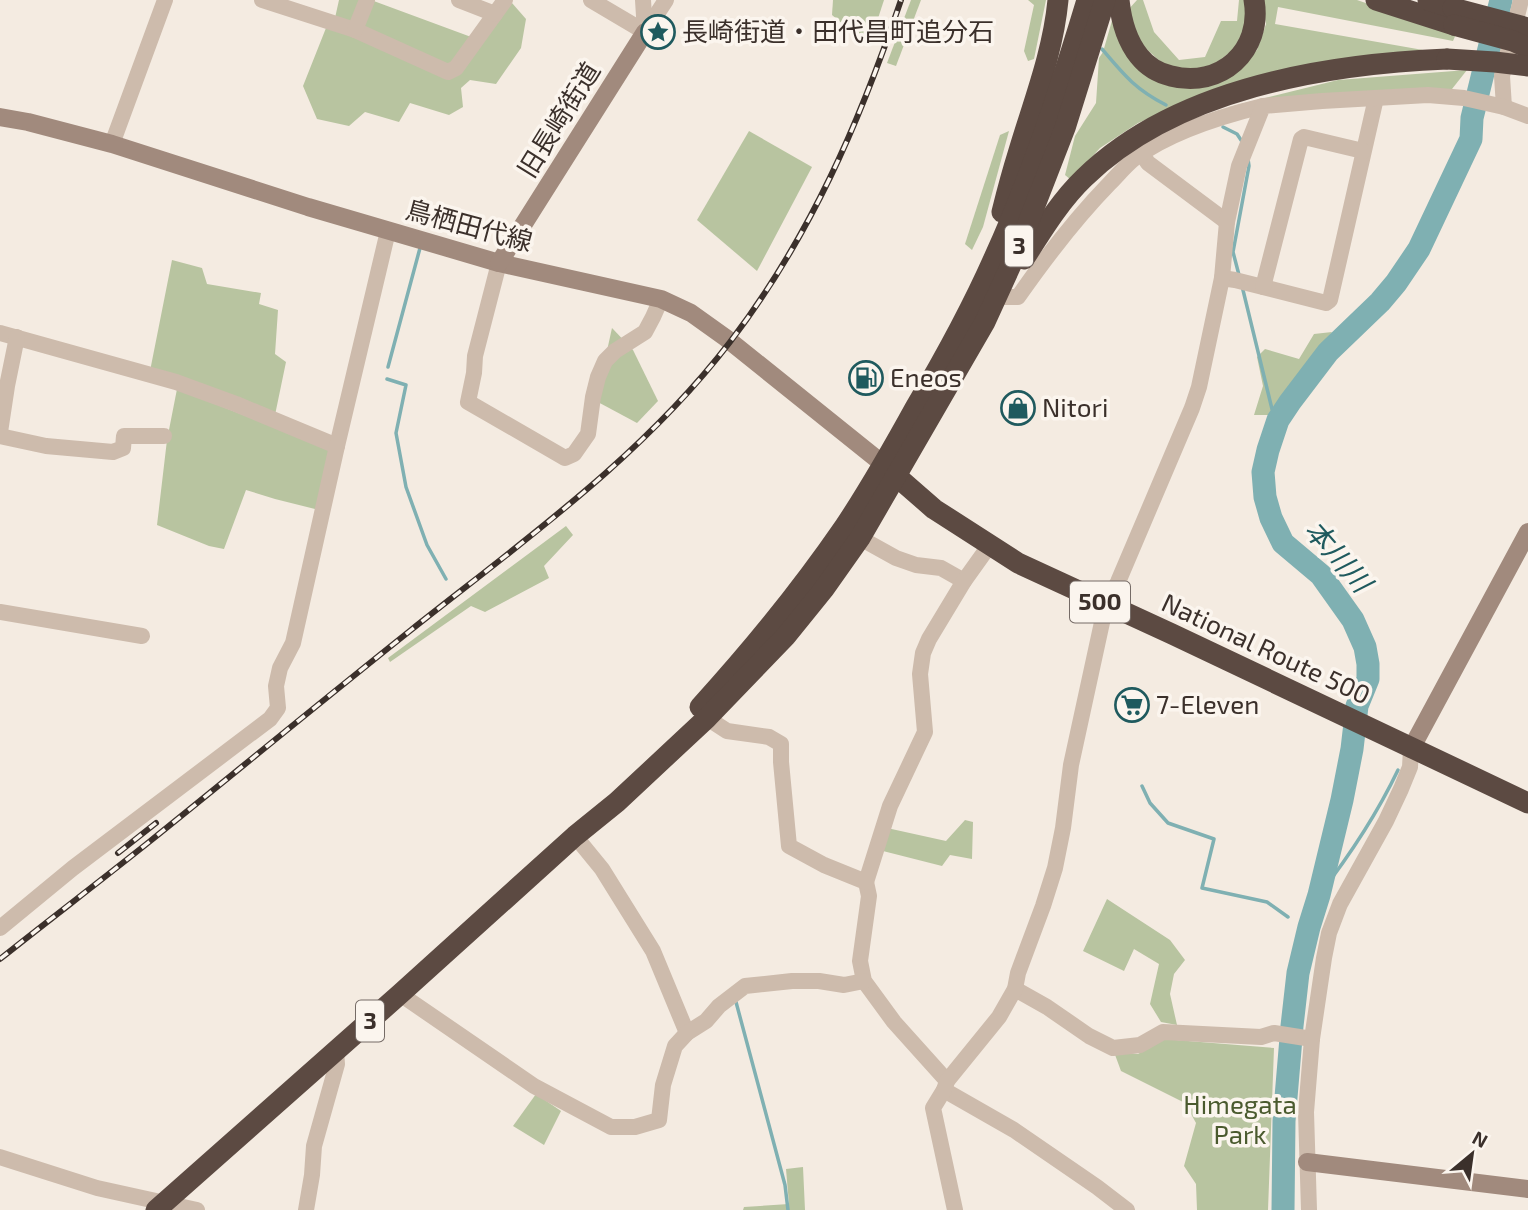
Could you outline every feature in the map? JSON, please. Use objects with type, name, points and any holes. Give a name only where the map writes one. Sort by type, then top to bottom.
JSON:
[{"type":"highway","points":[[976,318],[1017,156],[1047,63],[1058,0]]},
{"type":"highway","name":"3","points":[[976,318],[995,258],[1056,99],[1087,0]]},
{"type":"highway","name":"3","points":[[162,1208],[579,833],[617,802],[707,718],[786,636],[824,589],[860,538],[890,470],[976,318],[1016,254],[1065,128],[1105,0]]},
{"type":"highway","points":[[1119,0],[1125,29],[1140,58],[1165,75],[1180,79],[1210,76],[1235,62],[1251,40],[1255,27],[1254,0]]},
{"type":"highway","points":[[1376,0],[1528,18]]},
{"type":"highway","points":[[1429,0],[1528,48]]},
{"type":"highway","points":[[1455,11],[1528,27]]},
{"type":"highway","points":[[976,318],[1001,297],[1046,224],[1084,178],[1103,161],[1149,130],[1200,106],[1293,77],[1358,65],[1447,59],[1528,66]]},
{"type":"highway","name":"3","points":[[579,833],[733,671],[772,625],[890,470]]},
{"type":"highway","name":"National Route 500","points":[[890,470],[934,509],[1018,563],[1528,803]]},
{"type":"main road","name":"旧長崎街道","points":[[499,263],[645,32]]},
{"type":"main road","name":"鳥栖田代線","points":[[0,117],[112,144],[308,207],[499,263],[661,299],[691,313],[726,338],[890,470]]},
{"type":"main road","points":[[1411,748],[1528,532]]},
{"type":"main road","points":[[1307,1162],[1528,1189]]},
{"type":"street","points":[[112,144],[165,0]]},
{"type":"street","points":[[262,0],[355,30],[448,72],[456,68],[505,0]]},
{"type":"street","points":[[355,30],[367,0]]},
{"type":"street","points":[[459,0],[495,14]]},
{"type":"street","points":[[591,0],[645,32]]},
{"type":"street","points":[[643,0],[645,32]]},
{"type":"street","points":[[645,32],[666,0]]},
{"type":"street","points":[[1499,106],[1502,76],[1521,0]]},
{"type":"street","points":[[1001,297],[1018,297],[1087,207],[1135,159],[1167,139],[1235,113],[1264,106],[1428,95],[1464,97],[1528,116]]},
{"type":"street","points":[[1242,282],[1326,303],[1330,300],[1376,98]]},
{"type":"street","points":[[1242,282],[1227,222],[1246,148],[1264,106]]},
{"type":"street","points":[[955,1210],[933,1108],[945,1086],[999,1017],[1015,989],[1018,973],[1055,868],[1071,765],[1106,604],[1118,582],[1192,408],[1301,139],[1304,136],[1363,151]]},
{"type":"street","points":[[1142,155],[1227,222]]},
{"type":"street","points":[[0,928],[73,868],[270,719],[278,708],[276,686],[279,668],[293,643],[388,231]]},
{"type":"street","points":[[499,263],[475,356],[468,402],[565,458],[574,454],[588,434],[593,397],[605,361],[615,351],[645,332],[661,299]]},
{"type":"street","points":[[0,332],[176,382],[337,446]]},
{"type":"street","points":[[17,337],[0,434],[46,446],[113,452],[123,449],[124,436],[164,436]]},
{"type":"street","points":[[860,538],[895,558],[916,565],[941,568],[964,581]]},
{"type":"street","points":[[989,546],[964,581],[923,653],[920,674],[925,732],[890,806],[866,882],[869,895],[859,961],[864,981],[945,1086],[1014,1130],[1127,1210]]},
{"type":"street","points":[[0,612],[142,636]]},
{"type":"street","points":[[707,718],[727,731],[769,737],[781,744],[789,846],[824,865],[866,882]]},
{"type":"street","points":[[1308,1210],[1306,1112],[1312,1040],[1329,933],[1339,904],[1401,789],[1410,767],[1411,748]]},
{"type":"street","points":[[579,833],[653,951],[687,1033]]},
{"type":"street","points":[[400,994],[534,1086],[611,1127],[635,1127],[659,1120],[663,1085],[675,1046],[745,986],[819,981],[844,985],[864,981]]},
{"type":"street","points":[[1015,989],[1089,1036],[1114,1048],[1140,1045],[1163,1032],[1261,1037],[1274,1033],[1312,1040]]},
{"type":"street","points":[[306,1210],[314,1146],[337,1064],[336,1051]]},
{"type":"street","points":[[0,1157],[162,1208],[197,1210]]},
{"type":"green space","points":[[339,0],[371,0],[482,41],[512,3],[526,19],[521,48],[496,84],[470,80],[461,88],[463,107],[449,115],[410,103],[399,122],[365,112],[349,126],[317,119],[303,86],[326,28],[335,18]]},
{"type":"green space","points":[[833,0],[884,0],[869,46],[832,15]]},
{"type":"green space","points":[[911,0],[921,0],[896,66],[887,63]]},
{"type":"green space","points":[[1028,0],[1046,0],[1034,59],[1028,61],[1024,51],[1034,5]]},
{"type":"green space","points":[[1137,0],[1143,0],[1154,32],[1179,60],[1205,57],[1221,21],[1237,21],[1239,0],[1247,0],[1246,28],[1233,50],[1213,65],[1189,70],[1163,64],[1141,44],[1128,10]]},
{"type":"green space","points":[[1262,0],[1357,0],[1456,34],[1453,41],[1278,7],[1275,24],[1423,50],[1198,97],[1138,123],[1100,148],[1071,180],[1065,175],[1075,136],[1096,103],[1099,58],[1113,17],[1142,69],[1226,77],[1257,50],[1266,24]]},
{"type":"green space","points":[[1467,70],[1452,89],[1229,107],[1338,80]]},
{"type":"green space","points":[[749,131],[812,167],[757,271],[697,220]]},
{"type":"green space","points":[[1009,131],[983,227],[972,250],[965,244],[1000,135]]},
{"type":"green space","points":[[172,260],[202,268],[207,284],[261,293],[259,304],[278,310],[275,354],[286,362],[275,415],[150,371]]},
{"type":"green space","points":[[612,328],[633,350],[658,401],[637,423],[596,401]]},
{"type":"green space","points":[[1332,332],[1272,415],[1254,415],[1263,386],[1257,357],[1265,349],[1299,359],[1314,334]]},
{"type":"green space","points":[[177,389],[332,450],[319,510],[246,490],[224,549],[209,546],[157,525],[167,440]]},
{"type":"green space","points":[[566,526],[573,535],[544,566],[549,578],[485,612],[471,606],[390,662],[388,658]]},
{"type":"green space","points":[[965,820],[973,822],[972,859],[950,855],[942,866],[879,850],[887,828],[946,841]]},
{"type":"green space","points":[[1107,899],[1170,940],[1185,960],[1174,974],[1170,994],[1177,1025],[1161,1022],[1150,1004],[1159,964],[1134,949],[1124,971],[1083,951]]},
{"type":"green space","name":"Himegata Park","points":[[1163,1039],[1274,1048],[1268,1210],[1197,1210],[1196,1184],[1184,1166],[1196,1123],[1185,1103],[1121,1071],[1114,1052],[1138,1054]]},
{"type":"green space","points":[[536,1094],[561,1111],[544,1145],[513,1126]]},
{"type":"green space","points":[[803,1167],[805,1210],[743,1210],[744,1207],[789,1204],[786,1169]]},
{"type":"waterway","name":"本川川","points":[[1283,1210],[1284,1121],[1298,973],[1342,800],[1357,706],[1368,679],[1368,664],[1365,647],[1353,620],[1321,575],[1283,543],[1265,497],[1263,472],[1278,420],[1290,402],[1328,352],[1380,302],[1419,249],[1471,139],[1472,118],[1501,0]]},
{"type":"waterway","points":[[1102,49],[1131,81],[1166,105]]},
{"type":"waterway","points":[[1223,127],[1237,134],[1243,143]]},
{"type":"waterway","points":[[1239,275],[1233,252],[1249,166],[1248,159]]},
{"type":"waterway","points":[[388,367],[420,248]]},
{"type":"waterway","points":[[1242,286],[1272,409],[1278,420]]},
{"type":"waterway","points":[[387,379],[406,385],[396,433],[406,487],[427,545],[446,579]]},
{"type":"waterway","points":[[1319,895],[1362,835],[1398,770]]},
{"type":"waterway","points":[[1142,786],[1150,803],[1168,823],[1214,839],[1202,888],[1267,902],[1288,917]]},
{"type":"waterway","points":[[736,1002],[785,1185],[788,1210]]},
{"type":"railway","points":[[0,959],[580,496],[659,423],[696,384],[759,302],[808,220],[850,135],[901,0]]},
{"type":"railway","points":[[118,853],[156,823]]},
{"type":"place","name":"長崎街道・田代昌町追分石","points":[[658,32]]},
{"type":"place","name":"Eneos","points":[[866,378]]},
{"type":"place","name":"Nitori","points":[[1018,408]]},
{"type":"place","name":"7-Eleven","points":[[1132,705]]}]
